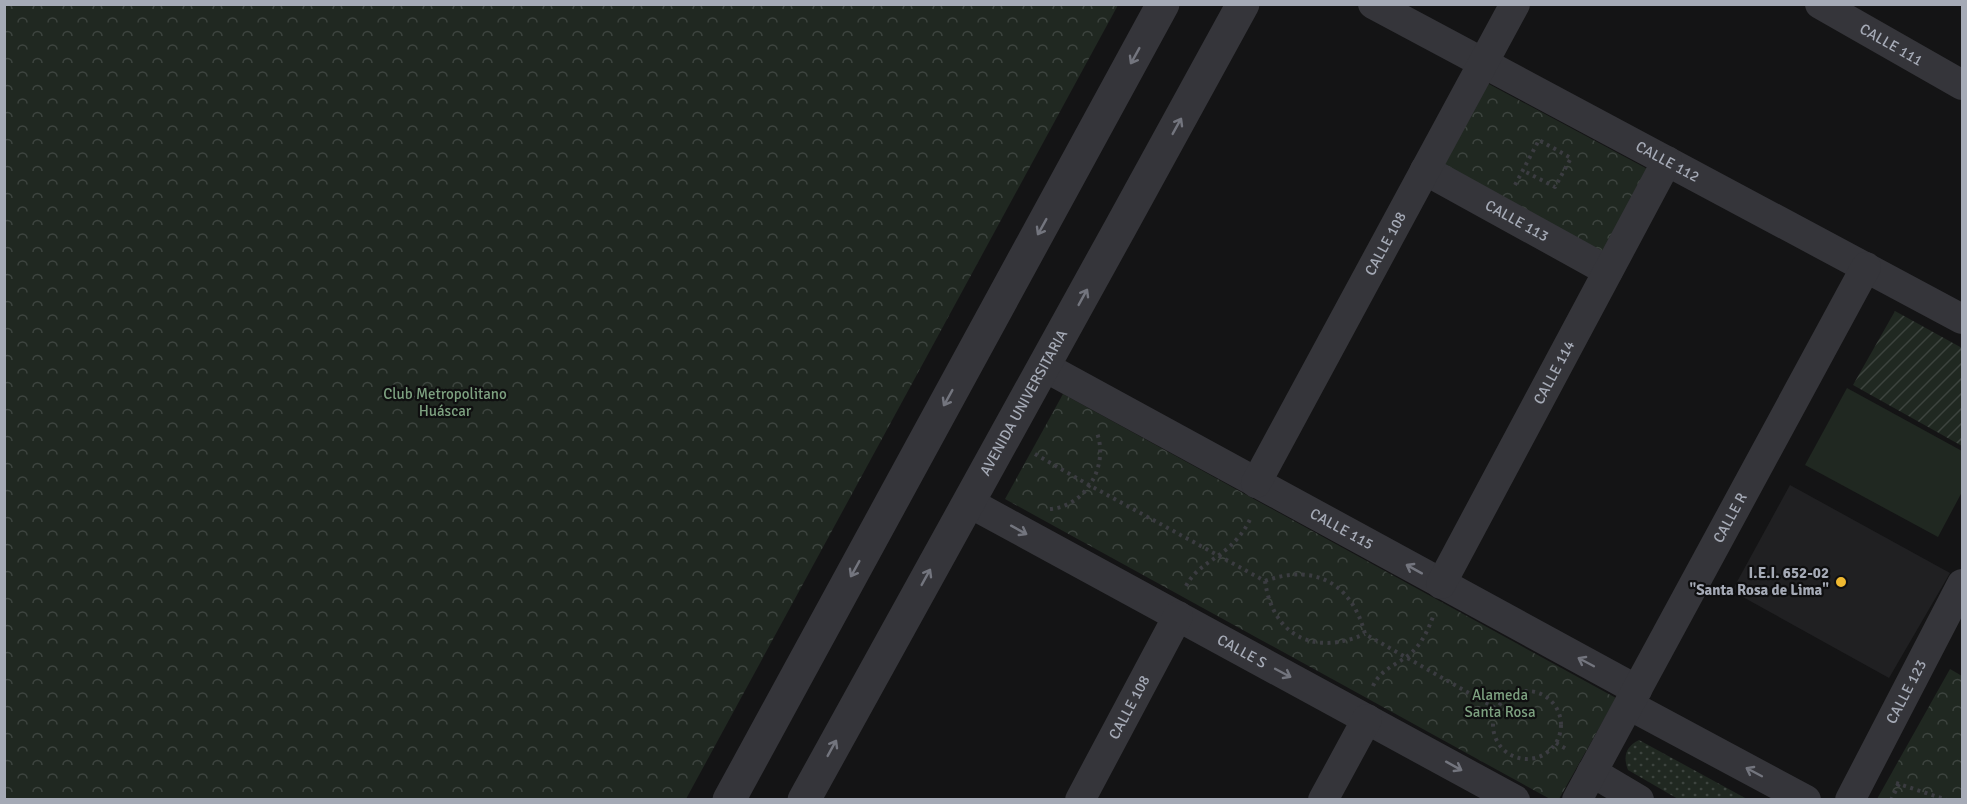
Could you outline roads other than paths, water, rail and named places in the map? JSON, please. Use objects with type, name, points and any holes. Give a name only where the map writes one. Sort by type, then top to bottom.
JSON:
[{"type":"street","points":[[729,800],[1163,4]]},
{"type":"street","name":"AVENIDA UNIVERSITARIA","points":[[804,800],[1045,367],[1243,4]]},
{"type":"street","name":"CALLE 112","points":[[1373,4],[1962,319]]},
{"type":"street","name":"CALLE 108","points":[[1256,483],[1515,4]]},
{"type":"street","name":"CALLE 111","points":[[1820,4],[1962,85]]},
{"type":"street","name":"CALLE 114","points":[[1441,584],[1667,161]]},
{"type":"street","name":"CALLE 113","points":[[1425,170],[1608,271]]},
{"type":"street","name":"CALLE R","points":[[1577,800],[1866,267]]},
{"type":"street","name":"CALLE 115","points":[[1045,367],[1441,584],[1806,800]]},
{"type":"street","name":"CALLE S","points":[[968,502],[1515,800]]},
{"type":"street","name":"CALLE 123","points":[[1850,800],[1962,584]]},
{"type":"street","name":"CALLE 108","points":[[1080,800],[1178,616]]},
{"type":"street","points":[[1323,800],[1367,719]]},
{"type":"street","points":[[1592,772],[1639,800]]},
{"type":"place","name":"I.E.I. 652-02 \"Santa Rosa de Lima\"","points":[[1841,582]]},
{"type":"park label","name":"Club Metropolitano Huáscar","points":[[445,402]]},
{"type":"park label","name":"Alameda Santa Rosa","points":[[1500,704]]}]
